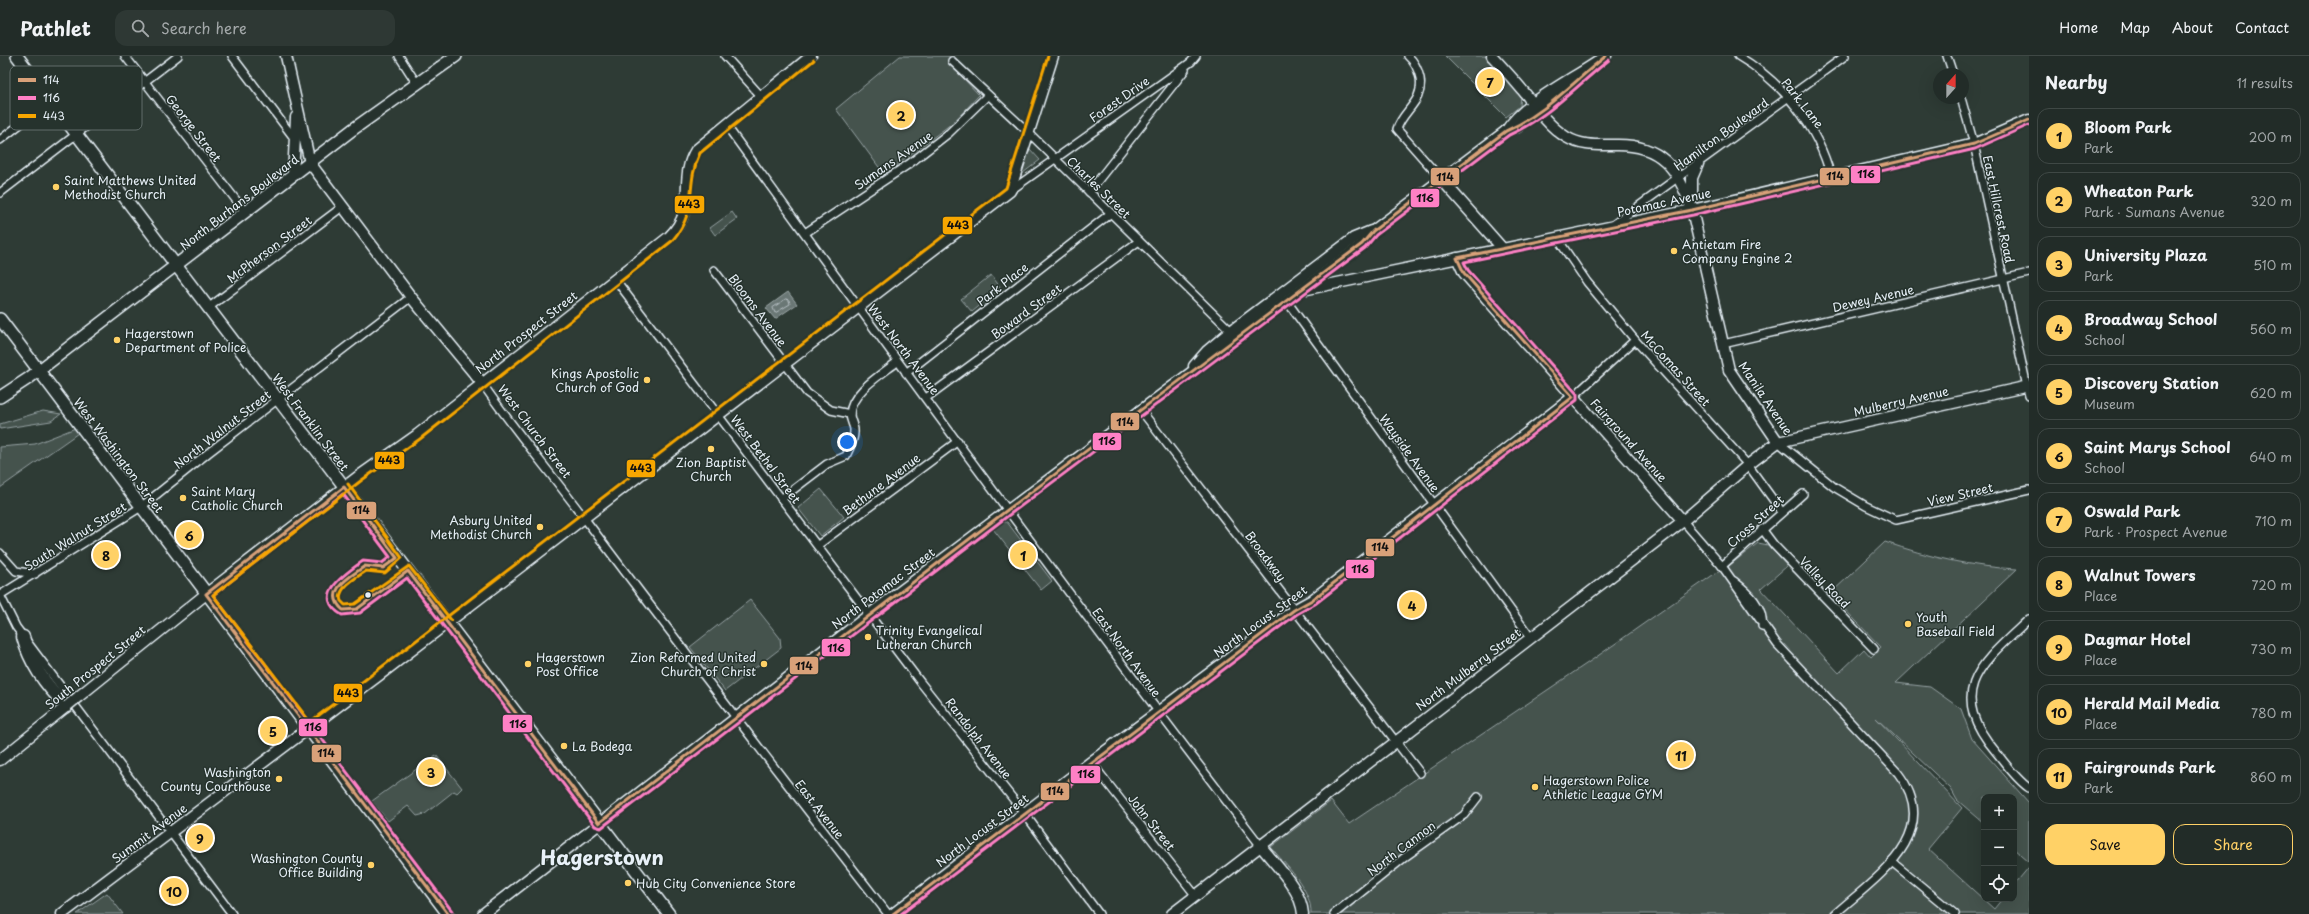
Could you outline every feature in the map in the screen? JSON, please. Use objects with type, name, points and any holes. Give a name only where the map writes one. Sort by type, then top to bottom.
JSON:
[{"type":"highway","points":[[23,637],[34,666],[57,696],[67,706]]},
{"type":"main road","name":"West Franklin Street","points":[[17,56],[24,66]]},
{"type":"main road","points":[[286,56],[310,163]]},
{"type":"main road","name":"North Burhans Boulevard","points":[[0,397],[39,371],[352,130],[456,56]]},
{"type":"main road","name":"North Prospect Street","points":[[206,594],[344,487],[417,435],[669,237],[681,224],[686,207],[688,168],[692,157],[702,144],[811,56]]},
{"type":"main road","points":[[1010,190],[1053,56]]},
{"type":"main road","points":[[1492,56],[1555,130],[1575,142],[1593,146],[1633,145],[1653,152],[1671,166],[1679,178],[1692,210]]},
{"type":"main road","points":[[1284,296],[1299,290],[1362,244],[1373,231],[1506,131],[1513,120],[1536,108],[1555,89],[1606,56]]},
{"type":"main road","points":[[293,176],[294,138],[297,109]]},
{"type":"main road","name":"Potomac Avenue","points":[[1299,290],[1692,210],[1974,144],[2029,120]]},
{"type":"main road","name":"West Franklin Street","points":[[73,130],[669,914]]},
{"type":"main road","name":"West Church Street","points":[[310,163],[342,207],[482,383]]},
{"type":"main road","points":[[1692,210],[1692,178],[1698,164]]},
{"type":"main road","points":[[1442,180],[1503,249]]},
{"type":"main road","name":"Summit Avenue","points":[[62,914],[309,729],[1010,190]]},
{"type":"main road","name":"Manila Avenue","points":[[1692,210],[1729,370],[1734,380],[1778,442]]},
{"type":"main road","points":[[1284,296],[1354,238],[1373,231]]},
{"type":"main road","name":"Fairground Avenue","points":[[1457,258],[1464,273],[1683,521]]},
{"type":"main road","name":"North Potomac Street","points":[[1188,374],[1207,351],[1231,331],[1284,296]]},
{"type":"main road","name":"North Potomac Street","points":[[483,914],[869,614],[1140,409],[1214,357],[1284,296]]},
{"type":"main road","name":"West Washington Street","points":[[0,319],[448,914]]},
{"type":"main road","name":"Mulberry Avenue","points":[[1778,442],[2028,389]]},
{"type":"main road","name":"North Locust Street","points":[[893,914],[1091,762],[1294,610],[1312,600],[1573,397]]},
{"type":"main road","name":"North Mulberry Street","points":[[1172,914],[1683,521],[1748,465],[1778,442]]},
{"type":"main road","name":"South Prospect Street","points":[[0,760],[206,594]]},
{"type":"main road","points":[[1260,845],[1286,880],[1294,888],[1299,899],[1302,914]]},
{"type":"street","name":"George Street","points":[[125,56],[133,66]]},
{"type":"street","points":[[142,83],[178,56]]},
{"type":"street","points":[[232,56],[294,138]]},
{"type":"street","points":[[399,56],[416,84]]},
{"type":"street","points":[[725,56],[761,96]]},
{"type":"street","points":[[1408,56],[1418,70],[1420,92],[1416,102],[1398,129],[1442,180]]},
{"type":"street","name":"Park Lane","points":[[1738,56],[1765,74],[1789,98],[1819,143],[1831,177]]},
{"type":"street","name":"Hamilton Boulevard","points":[[1610,227],[1845,56]]},
{"type":"street","points":[[1947,56],[1951,68]]},
{"type":"street","points":[[1089,192],[1193,59]]},
{"type":"street","name":"Forest Drive","points":[[1010,190],[1193,59]]},
{"type":"street","name":"Charles Street","points":[[952,61],[987,96],[1028,132],[1231,331]]},
{"type":"street","name":"George Street","points":[[142,77],[246,213]]},
{"type":"street","name":"Sumans Avenue","points":[[805,233],[909,164],[950,133],[987,96]]},
{"type":"street","name":"East Hillcrest Road","points":[[1963,104],[1974,144],[2002,279],[2028,389]]},
{"type":"street","name":"West North Avenue","points":[[726,125],[897,362],[958,441],[1006,510]]},
{"type":"street","points":[[0,140],[13,130]]},
{"type":"street","points":[[0,193],[81,130]]},
{"type":"street","name":"McPherson Street","points":[[208,308],[342,207]]},
{"type":"street","name":"Park Place","points":[[906,373],[1111,213]]},
{"type":"street","name":"McComas Street","points":[[1557,238],[1587,282],[1635,340],[1748,465],[1782,512]]},
{"type":"street","name":"Boward Street","points":[[926,398],[1139,241]]},
{"type":"street","name":"Blooms Avenue","points":[[714,270],[784,364],[807,392],[819,403],[831,410],[850,414]]},
{"type":"street","name":"Dewey Avenue","points":[[1723,344],[2029,273]]},
{"type":"street","name":"West Bethel Street","points":[[615,279],[869,614]]},
{"type":"street","name":"North Walnut Street","points":[[141,507],[412,296]]},
{"type":"street","name":"Wayside Avenue","points":[[1284,296],[1531,638]]},
{"type":"street","name":"North Locust Street","points":[[1573,397],[1635,340]]},
{"type":"street","points":[[781,499],[827,464],[846,456],[852,444],[854,431],[850,414],[853,404],[862,391],[897,362]]},
{"type":"street","name":"West Church Street","points":[[482,383],[513,428],[584,518],[736,718]]},
{"type":"street","name":"Broadway","points":[[1140,409],[1294,610],[1397,740],[1420,773]]},
{"type":"street","name":"Bethune Avenue","points":[[818,545],[958,441]]},
{"type":"street","name":"Manila Avenue","points":[[1778,442],[1834,487],[1866,506],[1896,520]]},
{"type":"street","name":"View Street","points":[[1896,520],[2029,490]]},
{"type":"street","name":"Cross Street","points":[[1722,566],[1803,494]]},
{"type":"street","name":"South Walnut Street","points":[[0,595],[141,507]]},
{"type":"street","name":"East North Avenue","points":[[1006,510],[1064,585],[1158,713],[1260,845]]},
{"type":"street","name":"Fairground Avenue","points":[[1683,521],[1722,566],[1762,626],[1776,644],[1898,773],[1906,784],[1912,803],[1914,821],[1906,846],[1892,862],[1835,914]]},
{"type":"street","name":"Valley Road","points":[[1762,529],[1774,545],[1874,649]]},
{"type":"street","points":[[0,553],[16,570],[35,574]]},
{"type":"street","points":[[0,595],[16,628],[232,914]]},
{"type":"street","name":"Randolph Avenue","points":[[869,614],[1025,814],[1099,914]]},
{"type":"street","points":[[2029,619],[1981,666],[1973,686],[1971,704],[1973,716],[1983,736],[2029,788]]},
{"type":"street","name":"East Avenue","points":[[736,718],[888,914]]},
{"type":"street","name":"John Street","points":[[1091,762],[1196,896]]},
{"type":"street","name":"North Cannon","points":[[1334,914],[1405,857],[1464,815],[1478,797]]},
{"type":"street","points":[[1892,862],[1955,914]]},
{"type":"shaded area","points":[[900,56],[951,56],[954,59],[950,64],[979,95],[955,121],[884,174],[836,109]]},
{"type":"shaded area","points":[[1445,56],[1485,56],[1521,95],[1520,106],[1506,117]]},
{"type":"shaded area","points":[[1029,148],[1040,160],[1023,173],[1021,172]]},
{"type":"shaded area","points":[[732,212],[737,219],[715,235],[710,228]]},
{"type":"shaded area","points":[[991,275],[1001,288],[972,312],[961,299]]},
{"type":"shaded area","points":[[43,411],[61,414],[51,421],[0,429],[0,424]]},
{"type":"shaded area","points":[[78,427],[81,431],[0,488],[0,447],[35,444]]},
{"type":"shaded area","points":[[821,489],[844,517],[820,536],[798,508]]},
{"type":"shaded area","points":[[1002,522],[1007,522],[1052,581],[1041,590],[993,529]]},
{"type":"shaded area","points":[[1885,542],[1967,564],[2017,569],[1896,683],[1930,687],[1961,709],[1972,739],[2029,803],[2029,862],[2017,852],[2017,794],[1981,794],[1981,820],[1957,800],[1951,789],[1876,718],[1962,808],[1928,849],[1981,897],[1981,902],[1986,902],[1994,909],[2000,902],[2017,902],[2017,881],[2029,867],[2029,914],[1311,914],[1307,896],[1297,878],[1271,847],[1331,801],[1349,824],[1592,660],[1720,570],[1721,572],[1758,543],[1768,545],[1787,566],[1761,589],[1839,673],[1864,649],[1871,657],[1881,647],[1830,594]]},
{"type":"shaded area","points":[[750,600],[780,638],[781,648],[725,691],[690,647]]},
{"type":"shaded area","points":[[436,755],[462,788],[457,793],[454,791],[425,814],[417,816],[408,806],[388,821],[372,801]]},
{"type":"shaded area","points":[[107,893],[123,914],[77,914]]},
{"type":"water","points":[[788,292],[797,304],[775,319],[766,308]]},
{"type":"transit line","name":"443","points":[[814,60],[700,153],[695,165],[689,208],[686,218],[681,229],[672,241],[420,439],[362,480],[213,595],[310,722],[1006,188],[1048,56]]},
{"type":"transit line","name":"114","points":[[448,914],[206,594],[344,487],[397,558],[383,568],[365,566],[352,575],[340,585],[335,597],[337,603],[343,610],[357,609],[408,571],[599,823],[1006,511],[1362,244],[1373,231],[1506,131],[1520,124],[1546,107],[1606,56]]},
{"type":"transit line","name":"116","points":[[452,911],[213,595],[343,494],[390,557],[382,563],[363,561],[340,578],[330,593],[329,600],[333,608],[342,615],[360,613],[407,578],[595,826],[601,828],[1009,515],[1365,248],[1376,235],[1509,135],[1523,128],[1549,111],[1609,60]]},
{"type":"transit line","name":"114","points":[[893,914],[1294,610],[1312,600],[1573,397],[1464,273],[1457,258],[1692,210],[1974,144],[2029,120]]},
{"type":"transit line","name":"116","points":[[901,914],[1297,614],[1315,604],[1577,400],[1577,394],[1468,270],[1464,262],[1693,215],[1975,149],[2029,125]]},
{"type":"transit line","name":"443","points":[[348,484],[402,558],[385,573],[366,571],[353,580],[342,592],[340,596],[341,601],[345,605],[355,604],[409,566],[451,620]]},
{"type":"place","name":"Oswald Park","points":[[1490,82]]},
{"type":"place","name":"Wheaton Park","points":[[901,115]]},
{"type":"place","name":"Saint Matthews United Methodist Church","points":[[56,187]]},
{"type":"place","name":"Antietam Fire Company Engine 2","points":[[1674,251]]},
{"type":"place","name":"Hagerstown Department of Police","points":[[117,340]]},
{"type":"place","name":"Kings Apostolic Church of God","points":[[647,380]]},
{"type":"place","name":"Zion Baptist Church","points":[[711,449]]},
{"type":"place","name":"Saint Mary Catholic Church","points":[[183,498]]},
{"type":"place","name":"Asbury United Methodist Church","points":[[540,527]]},
{"type":"place","name":"Saint Marys School","points":[[189,535]]},
{"type":"place","name":"Walnut Towers","points":[[106,555]]},
{"type":"place","name":"Bloom Park","points":[[1023,555]]},
{"type":"place","name":"Broadway School","points":[[1412,605]]},
{"type":"place","name":"Youth Baseball Field","points":[[1908,624]]},
{"type":"place","name":"Trinity Evangelical Lutheran Church","points":[[868,637]]},
{"type":"place","name":"Hagerstown Post Office","points":[[528,664]]},
{"type":"place","name":"Zion Reformed United Church of Christ","points":[[764,664]]},
{"type":"place","name":"Discovery Station","points":[[273,731]]},
{"type":"place","name":"La Bodega","points":[[564,746]]},
{"type":"place","name":"Fairgrounds Park","points":[[1681,755]]},
{"type":"place","name":"University Plaza","points":[[431,772]]},
{"type":"place","name":"Washington County Courthouse","points":[[279,779]]},
{"type":"place","name":"Hagerstown Police Athletic League GYM","points":[[1535,787]]},
{"type":"place","name":"Dagmar Hotel","points":[[200,838]]},
{"type":"place","name":"Washington County Office Building","points":[[371,865]]},
{"type":"place","name":"Hub City Convenience Store","points":[[628,883]]},
{"type":"place","name":"Herald Mail Media","points":[[174,891]]},
{"type":"district","name":"Hagerstown","points":[[602,857]]}]
